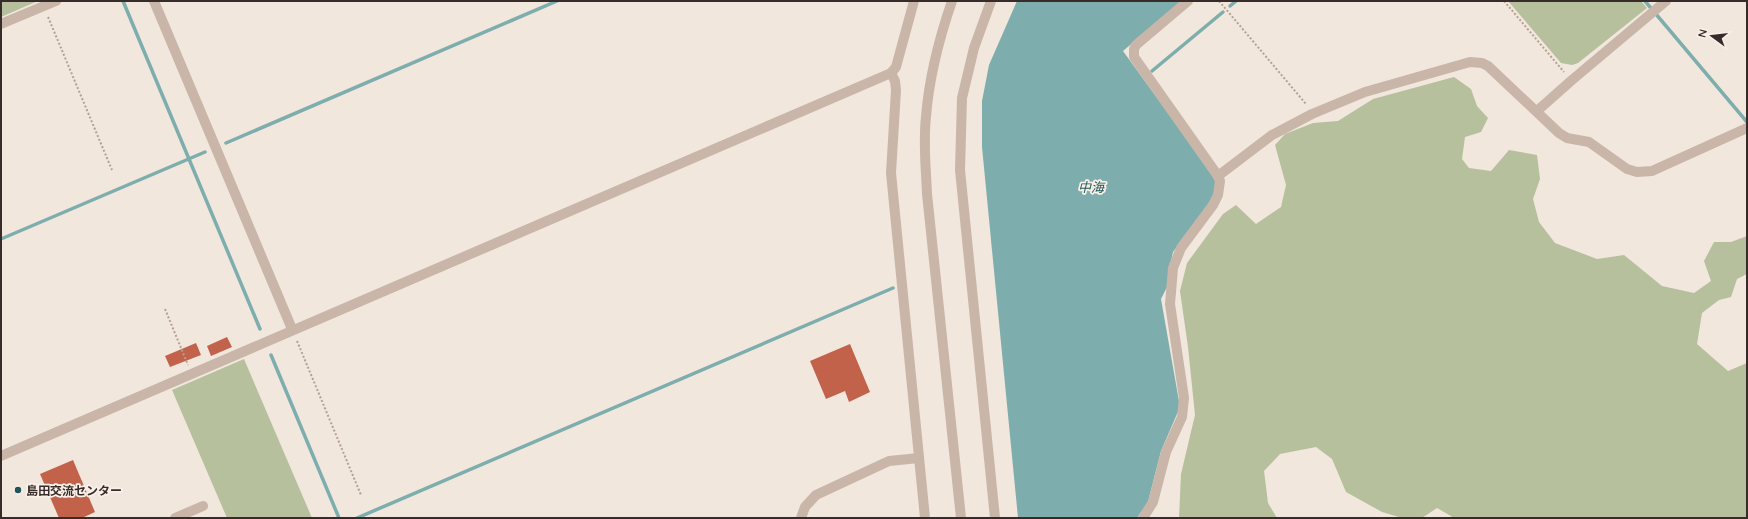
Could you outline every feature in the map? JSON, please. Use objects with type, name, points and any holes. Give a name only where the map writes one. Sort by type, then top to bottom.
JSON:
[{"type":"street","points":[[1,24],[56,1]]},
{"type":"street","points":[[154,1],[292,330]]},
{"type":"street","points":[[1,456],[891,73],[896,67],[914,1]]},
{"type":"street","points":[[952,1],[932,68],[925,118],[924,151],[927,194],[961,518]]},
{"type":"street","points":[[992,1],[974,48],[962,98],[960,170],[995,518]]},
{"type":"street","points":[[1143,518],[1153,502],[1166,452],[1182,417],[1184,398],[1170,304],[1173,268],[1181,248],[1213,205],[1218,195],[1220,181],[1215,171],[1136,62],[1133,53],[1136,45],[1188,1]]},
{"type":"street","points":[[1537,111],[1666,1]]},
{"type":"street","points":[[1215,171],[1272,135],[1312,114],[1365,92],[1463,63],[1482,63],[1488,66],[1559,133],[1567,138],[1589,142],[1627,169],[1637,172],[1652,171],[1747,128]]},
{"type":"street","points":[[891,73],[895,81],[896,90],[892,173],[925,518]]},
{"type":"street","points":[[801,518],[806,507],[816,495],[889,461],[919,458]]},
{"type":"street","points":[[174,518],[203,506]]},
{"type":"path","points":[[1220,1],[1309,108]]},
{"type":"path","points":[[1504,1],[1572,80]]},
{"type":"path","points":[[44,6],[112,170]]},
{"type":"path","points":[[165,309],[191,373]]},
{"type":"path","points":[[292,330],[361,495]]},
{"type":"green space","points":[[1,1],[38,1],[1,17]]},
{"type":"green space","points":[[1508,1],[1641,1],[1647,8],[1578,63],[1572,65],[1561,63]]},
{"type":"green space","points":[[1454,77],[1471,89],[1477,106],[1488,118],[1481,132],[1465,137],[1462,159],[1469,168],[1491,171],[1509,150],[1537,155],[1540,179],[1533,199],[1539,222],[1555,243],[1597,259],[1624,255],[1662,286],[1694,293],[1711,281],[1704,261],[1714,242],[1731,242],[1747,236],[1747,274],[1737,279],[1731,297],[1719,300],[1702,313],[1697,344],[1728,371],[1747,363],[1747,518],[1452,518],[1437,508],[1422,518],[1402,518],[1382,512],[1346,492],[1332,459],[1316,447],[1280,454],[1264,471],[1268,503],[1277,518],[1179,518],[1181,474],[1195,415],[1188,347],[1180,291],[1187,263],[1223,214],[1236,205],[1256,224],[1281,207],[1286,185],[1275,145],[1285,134],[1313,123],[1338,121],[1373,99]]},
{"type":"green space","points":[[244,359],[312,518],[227,518],[172,390]]},
{"type":"water","name":"中海","points":[[1017,1],[1182,1],[1123,51],[1210,171],[1216,183],[1212,200],[1173,252],[1167,287],[1161,299],[1180,407],[1161,451],[1148,502],[1137,518],[1018,518],[982,147],[982,101],[989,65]]},
{"type":"building","points":[[227,337],[232,347],[211,356],[207,346]]},
{"type":"building","points":[[196,343],[201,355],[170,367],[165,356]]},
{"type":"building","points":[[850,344],[870,392],[849,402],[845,391],[826,399],[810,361]]},
{"type":"building","points":[[73,460],[95,512],[82,518],[59,518],[40,474]]},
{"type":"waterway","points":[[123,1],[260,329]]},
{"type":"waterway","points":[[226,143],[557,1]]},
{"type":"waterway","points":[[1230,6],[1236,1]]},
{"type":"waterway","points":[[1645,1],[1747,122]]},
{"type":"waterway","points":[[1152,71],[1223,12]]},
{"type":"waterway","points":[[1,239],[205,152]]},
{"type":"waterway","points":[[357,518],[893,288]]},
{"type":"waterway","points":[[271,355],[339,518]]},
{"type":"place","name":"島田交流センター","points":[[18,490]]}]
